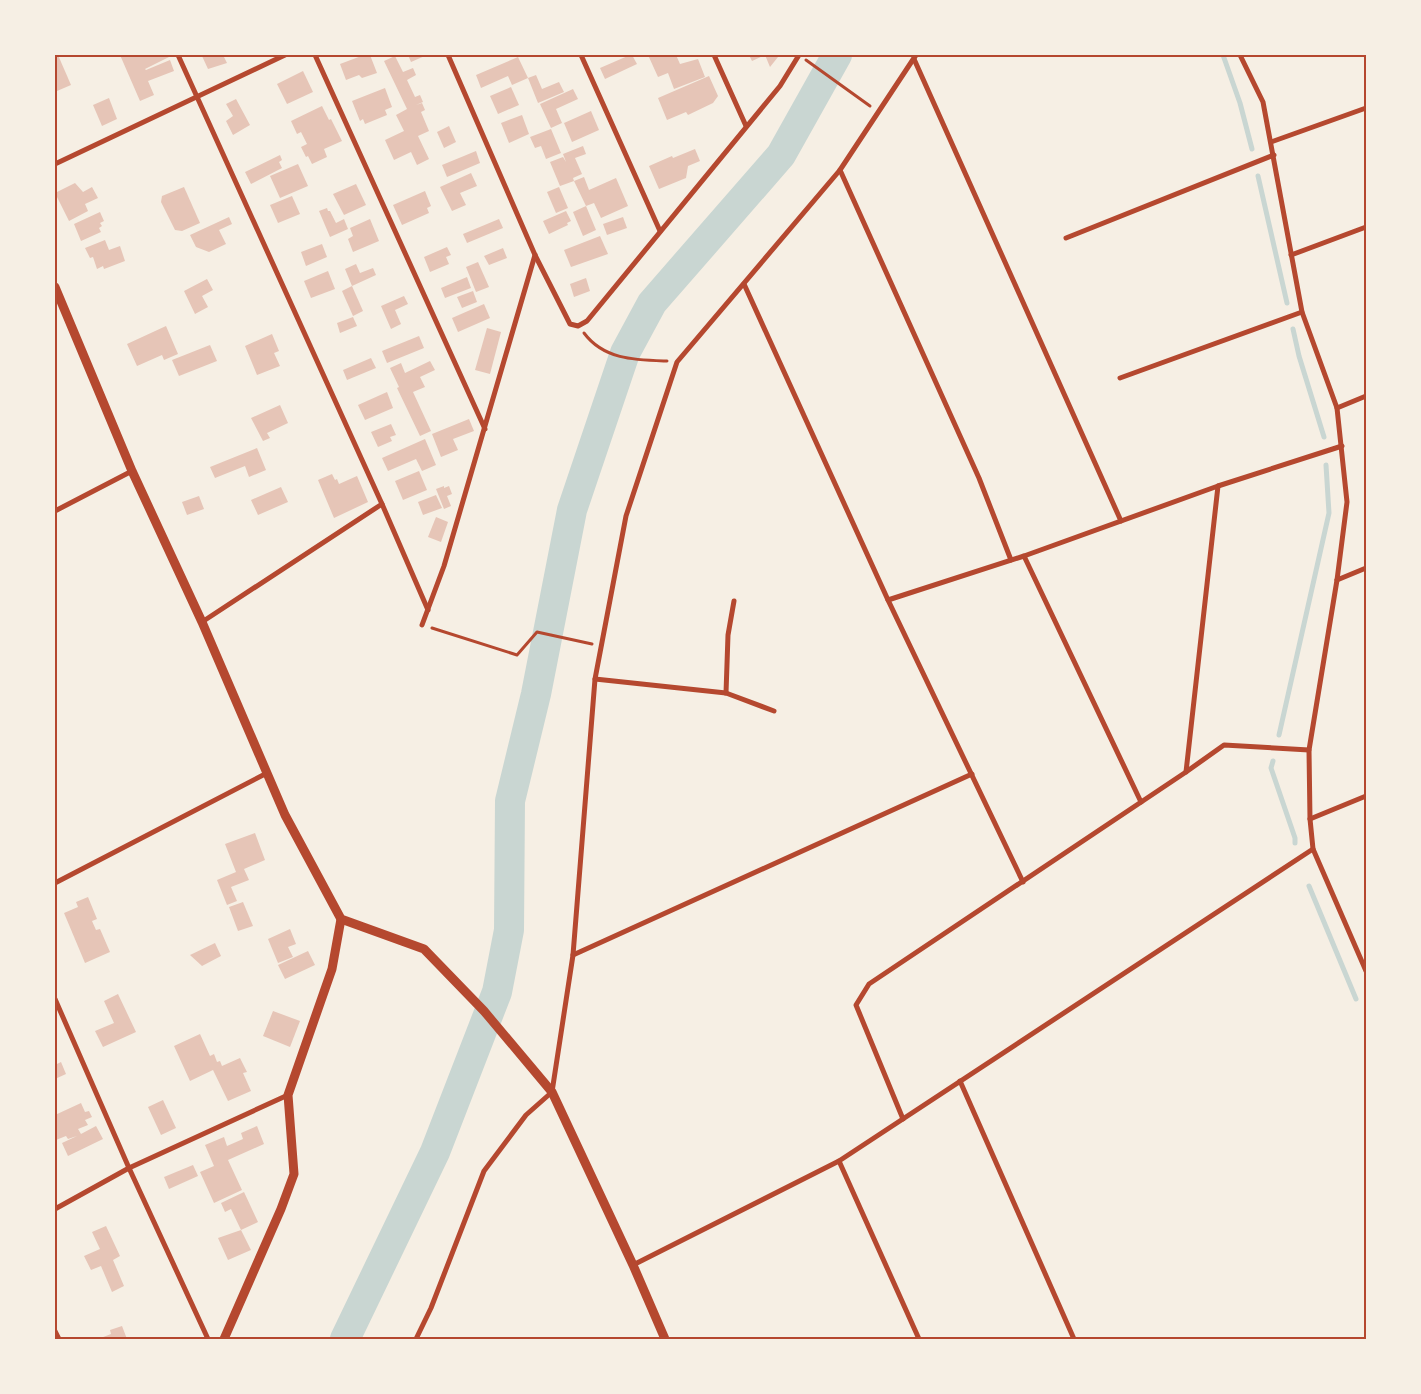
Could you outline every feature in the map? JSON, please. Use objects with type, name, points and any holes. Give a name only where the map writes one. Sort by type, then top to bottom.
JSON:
[{"type":"street","points":[[178,55],[382,504],[428,610]]},
{"type":"street","points":[[55,164],[285,55]]},
{"type":"street","points":[[315,55],[485,428]]},
{"type":"street","points":[[448,55],[535,254],[570,324],[578,326],[587,321],[780,86],[799,55]]},
{"type":"street","points":[[581,55],[660,231]]},
{"type":"street","points":[[714,55],[746,126]]},
{"type":"street","points":[[1240,55],[1263,102],[1302,312],[1337,408],[1347,502],[1337,580],[1309,750],[1310,819],[1313,849],[1366,971]]},
{"type":"street","points":[[416,1339],[431,1308],[484,1171],[526,1115],[552,1092],[573,955],[596,679],[626,516],[677,362],[840,170],[915,57]]},
{"type":"street","points":[[915,57],[1121,521]]},
{"type":"street","points":[[1271,142],[1366,108]]},
{"type":"street","points":[[1066,238],[1274,156]]},
{"type":"street","points":[[840,170],[979,478],[1011,560]]},
{"type":"street","points":[[1290,254],[1366,227]]},
{"type":"street","points":[[422,625],[444,566],[535,254]]},
{"type":"street","points":[[744,284],[888,600],[1023,882]]},
{"type":"street","points":[[55,287],[132,471],[202,622],[285,816],[341,920],[332,969],[288,1095],[294,1174],[277,1218],[224,1339]]},
{"type":"street","points":[[1120,378],[1302,312]]},
{"type":"street","points":[[1337,408],[1366,396]]},
{"type":"street","points":[[888,600],[1024,556],[1218,486],[1342,446]]},
{"type":"street","points":[[55,510],[132,471]]},
{"type":"street","points":[[1186,772],[1218,486]]},
{"type":"street","points":[[202,622],[382,504]]},
{"type":"street","points":[[1024,556],[1141,802]]},
{"type":"street","points":[[1337,580],[1366,568]]},
{"type":"street","points":[[726,693],[728,635],[734,600]]},
{"type":"street","points":[[596,679],[726,693],[774,711]]},
{"type":"street","points":[[903,1119],[856,1005],[869,984],[1224,745],[1309,750]]},
{"type":"street","points":[[55,883],[266,773]]},
{"type":"street","points":[[573,955],[972,774]]},
{"type":"street","points":[[1310,819],[1366,796]]},
{"type":"street","points":[[633,1265],[839,1161],[1313,849]]},
{"type":"street","points":[[341,920],[383,933],[424,949],[484,1011],[552,1092],[633,1265],[665,1339]]},
{"type":"street","points":[[55,999],[129,1168],[208,1339]]},
{"type":"street","points":[[960,1081],[1074,1339]]},
{"type":"street","points":[[55,1209],[129,1168],[288,1095]]},
{"type":"street","points":[[839,1161],[919,1339]]},
{"type":"street","points":[[55,1331],[59,1339]]},
{"type":"path","points":[[817,69],[879,112]]},
{"type":"path","points":[[578,326],[589,340],[614,356],[677,362]]},
{"type":"path","points":[[422,625],[517,655],[537,632],[602,646]]},
{"type":"building","points":[[55,55],[58,55],[71,85],[57,91],[55,85]]},
{"type":"building","points":[[120,55],[138,55],[139,57],[143,55],[168,55],[169,57],[145,69],[170,60],[174,71],[148,81],[154,95],[140,101]]},
{"type":"building","points":[[223,55],[227,63],[208,69],[202,56]]},
{"type":"building","points":[[364,55],[370,55],[377,73],[362,78],[359,75],[346,80],[340,64]]},
{"type":"building","points":[[408,55],[427,55],[411,62]]},
{"type":"building","points":[[632,55],[637,64],[605,79],[600,68]]},
{"type":"building","points":[[648,55],[676,55],[680,64],[698,59],[705,77],[674,89],[668,73],[658,77]]},
{"type":"building","points":[[749,55],[765,55],[752,61]]},
{"type":"building","points":[[765,55],[776,55],[778,57],[770,67]]},
{"type":"building","points":[[395,56],[403,72],[413,68],[416,75],[407,80],[415,97],[420,95],[423,102],[416,105],[422,103],[425,110],[421,112],[429,131],[418,136],[429,159],[417,165],[411,152],[394,160],[385,140],[404,131],[396,115],[407,109],[384,61]]},
{"type":"building","points":[[518,57],[528,78],[512,85],[508,76],[481,88],[476,75]]},
{"type":"building","points":[[303,71],[313,92],[287,104],[277,84]]},
{"type":"building","points":[[536,75],[542,89],[559,82],[564,92],[538,103],[528,78]]},
{"type":"building","points":[[709,76],[718,96],[713,103],[688,115],[686,112],[667,120],[658,98]]},
{"type":"building","points":[[511,87],[519,105],[498,114],[490,96]]},
{"type":"building","points":[[385,88],[392,107],[385,110],[387,115],[365,124],[363,119],[360,121],[352,101]]},
{"type":"building","points":[[573,89],[578,99],[556,109],[562,123],[551,128],[540,104]]},
{"type":"building","points":[[109,98],[117,119],[102,126],[93,105]]},
{"type":"building","points":[[236,99],[250,125],[233,135],[226,121],[233,116],[226,104]]},
{"type":"building","points":[[322,106],[342,141],[324,149],[327,157],[312,164],[301,147],[307,144],[301,132],[297,134],[291,121]]},
{"type":"building","points":[[591,111],[599,130],[572,142],[564,123]]},
{"type":"building","points":[[522,115],[529,134],[509,143],[501,123]]},
{"type":"building","points":[[449,126],[456,142],[444,148],[437,132]]},
{"type":"building","points":[[551,129],[561,153],[546,159],[541,146],[535,148],[530,137]]},
{"type":"building","points":[[583,146],[586,154],[575,158],[582,174],[573,178],[574,181],[560,186],[550,162],[563,157],[566,162],[563,154]]},
{"type":"building","points":[[695,149],[700,161],[688,166],[686,178],[659,189],[649,166]]},
{"type":"building","points":[[476,151],[480,163],[447,177],[442,165]]},
{"type":"building","points":[[280,155],[282,160],[279,162],[282,168],[251,184],[245,172]]},
{"type":"building","points":[[298,164],[308,186],[280,198],[270,176]]},
{"type":"building","points":[[471,173],[477,186],[460,193],[466,205],[452,211],[440,187]]},
{"type":"building","points":[[584,177],[589,190],[616,178],[628,206],[601,218],[594,203],[586,206],[574,181]]},
{"type":"building","points":[[75,183],[83,192],[92,187],[98,198],[85,204],[88,211],[69,221],[55,193]]},
{"type":"building","points":[[356,184],[366,205],[344,215],[333,194]]},
{"type":"building","points":[[184,187],[200,223],[182,231],[175,230],[161,202],[162,196]]},
{"type":"building","points":[[559,187],[568,208],[556,213],[547,192]]},
{"type":"building","points":[[425,191],[431,206],[427,208],[429,213],[402,225],[393,205]]},
{"type":"building","points":[[292,196],[300,214],[278,223],[270,205]]},
{"type":"building","points":[[586,206],[596,230],[583,236],[573,212]]},
{"type":"building","points":[[327,208],[336,223],[344,219],[348,229],[330,237],[319,211]]},
{"type":"building","points":[[566,211],[571,221],[567,223],[568,225],[549,234],[543,221]]},
{"type":"building","points":[[100,212],[104,221],[100,223],[102,226],[99,228],[101,232],[81,241],[74,224]]},
{"type":"building","points":[[229,217],[232,224],[219,230],[226,244],[209,252],[196,247],[190,235]]},
{"type":"building","points":[[623,217],[627,228],[607,235],[603,224]]},
{"type":"building","points":[[370,219],[379,241],[353,252],[348,239],[353,236],[350,228]]},
{"type":"building","points":[[499,219],[503,228],[467,243],[463,234]]},
{"type":"building","points":[[600,236],[608,254],[571,267],[564,250]]},
{"type":"building","points":[[105,240],[109,250],[120,246],[125,261],[104,269],[103,266],[97,269],[93,257],[90,258],[85,248]]},
{"type":"building","points":[[322,244],[327,257],[306,266],[301,252]]},
{"type":"building","points":[[447,247],[451,255],[446,257],[449,264],[430,272],[424,257]]},
{"type":"building","points":[[503,248],[507,258],[489,265],[484,256]]},
{"type":"building","points":[[478,262],[489,287],[476,292],[466,267]]},
{"type":"building","points":[[356,264],[360,273],[373,268],[376,275],[352,286],[345,269]]},
{"type":"building","points":[[328,271],[335,289],[311,298],[304,281]]},
{"type":"building","points":[[467,277],[471,288],[445,298],[441,288]]},
{"type":"building","points":[[586,278],[590,291],[574,297],[570,284]]},
{"type":"building","points":[[207,279],[213,290],[202,296],[208,307],[195,314],[184,291]]},
{"type":"building","points":[[352,286],[363,311],[353,316],[342,291]]},
{"type":"building","points":[[473,291],[477,302],[462,308],[457,297]]},
{"type":"building","points":[[404,296],[408,304],[395,310],[401,324],[391,329],[381,306]]},
{"type":"building","points":[[484,304],[490,318],[458,332],[452,318]]},
{"type":"building","points":[[353,317],[357,326],[340,333],[337,323]]},
{"type":"building","points":[[166,326],[178,354],[164,360],[162,355],[137,366],[127,344]]},
{"type":"building","points":[[487,328],[501,332],[490,374],[475,370]]},
{"type":"building","points":[[272,334],[279,351],[274,353],[280,366],[257,375],[245,346]]},
{"type":"building","points":[[419,336],[424,348],[387,363],[382,351]]},
{"type":"building","points":[[210,345],[217,361],[179,376],[172,360]]},
{"type":"building","points":[[371,358],[376,368],[347,380],[343,370]]},
{"type":"building","points":[[430,361],[435,370],[420,377],[425,387],[413,392],[431,431],[420,436],[397,388],[399,387],[390,368],[401,363],[405,373]]},
{"type":"building","points":[[387,392],[393,408],[365,420],[358,405]]},
{"type":"building","points":[[280,405],[288,423],[267,433],[270,438],[263,441],[251,418]]},
{"type":"building","points":[[469,419],[474,431],[453,439],[458,450],[441,457],[432,434]]},
{"type":"building","points":[[391,424],[396,435],[390,437],[392,441],[378,447],[371,432]]},
{"type":"building","points":[[425,439],[436,465],[422,471],[416,459],[388,471],[382,458]]},
{"type":"building","points":[[257,448],[266,470],[249,477],[245,466],[215,478],[210,467]]},
{"type":"building","points":[[419,471],[427,490],[403,500],[395,481]]},
{"type":"building","points":[[332,474],[339,484],[357,476],[368,502],[334,518],[318,480]]},
{"type":"building","points":[[444,486],[444,488],[449,486],[452,494],[447,496],[451,506],[444,509],[436,489]]},
{"type":"building","points":[[281,487],[288,502],[258,515],[251,500]]},
{"type":"building","points":[[436,495],[442,508],[423,515],[418,502]]},
{"type":"building","points":[[199,496],[204,509],[187,515],[182,502]]},
{"type":"building","points":[[436,517],[448,522],[441,542],[428,537]]},
{"type":"building","points":[[255,833],[265,860],[244,869],[249,880],[231,887],[237,901],[227,905],[217,880],[236,872],[225,844]]},
{"type":"building","points":[[88,897],[97,919],[92,921],[96,930],[100,929],[110,952],[85,963],[64,913],[78,907],[76,902]]},
{"type":"building","points":[[243,902],[253,926],[238,931],[229,907]]},
{"type":"building","points":[[290,929],[296,944],[288,947],[293,957],[278,963],[268,939]]},
{"type":"building","points":[[215,943],[221,956],[202,966],[190,955]]},
{"type":"building","points":[[308,951],[315,965],[285,979],[278,965]]},
{"type":"building","points":[[118,994],[136,1032],[103,1047],[95,1031],[114,1023],[104,1001]]},
{"type":"building","points":[[273,1011],[300,1021],[290,1047],[263,1036]]},
{"type":"building","points":[[200,1034],[210,1056],[214,1054],[217,1062],[220,1061],[222,1066],[240,1058],[247,1072],[243,1073],[251,1091],[228,1101],[213,1070],[190,1081],[174,1046]]},
{"type":"building","points":[[61,1062],[66,1074],[55,1079],[55,1065]]},
{"type":"building","points":[[163,1100],[176,1128],[161,1135],[148,1107]]},
{"type":"building","points":[[81,1103],[85,1112],[89,1111],[92,1117],[85,1120],[88,1125],[78,1129],[81,1134],[96,1126],[103,1139],[68,1156],[62,1143],[77,1136],[68,1139],[66,1136],[56,1140],[55,1115]]},
{"type":"building","points":[[257,1126],[264,1144],[228,1160],[242,1190],[214,1203],[200,1172],[214,1166],[205,1145],[224,1137],[227,1146],[243,1139],[241,1133]]},
{"type":"building","points":[[193,1165],[198,1176],[169,1189],[164,1177]]},
{"type":"building","points":[[244,1192],[258,1222],[241,1230],[231,1209],[225,1212],[221,1203]]},
{"type":"building","points":[[106,1226],[120,1256],[113,1260],[124,1286],[112,1292],[101,1266],[91,1270],[84,1256],[100,1249],[92,1232]]},
{"type":"building","points":[[241,1230],[251,1250],[228,1260],[218,1238]]},
{"type":"building","points":[[122,1326],[127,1339],[98,1339],[111,1334],[110,1330]]},
{"type":"waterway","points":[[345,1339],[435,1152],[497,992],[509,930],[510,801],[536,694],[572,510],[625,353],[652,303],[781,155],[837,55]]},
{"type":"waterway","points":[[1223,55],[1240,103],[1252,149]]},
{"type":"waterway","points":[[1258,176],[1287,303]]},
{"type":"waterway","points":[[1293,329],[1299,356],[1324,437]]},
{"type":"waterway","points":[[1279,735],[1329,513],[1326,465]]},
{"type":"waterway","points":[[1273,761],[1271,768],[1295,838],[1295,843]]},
{"type":"waterway","points":[[1309,886],[1356,999]]}]
